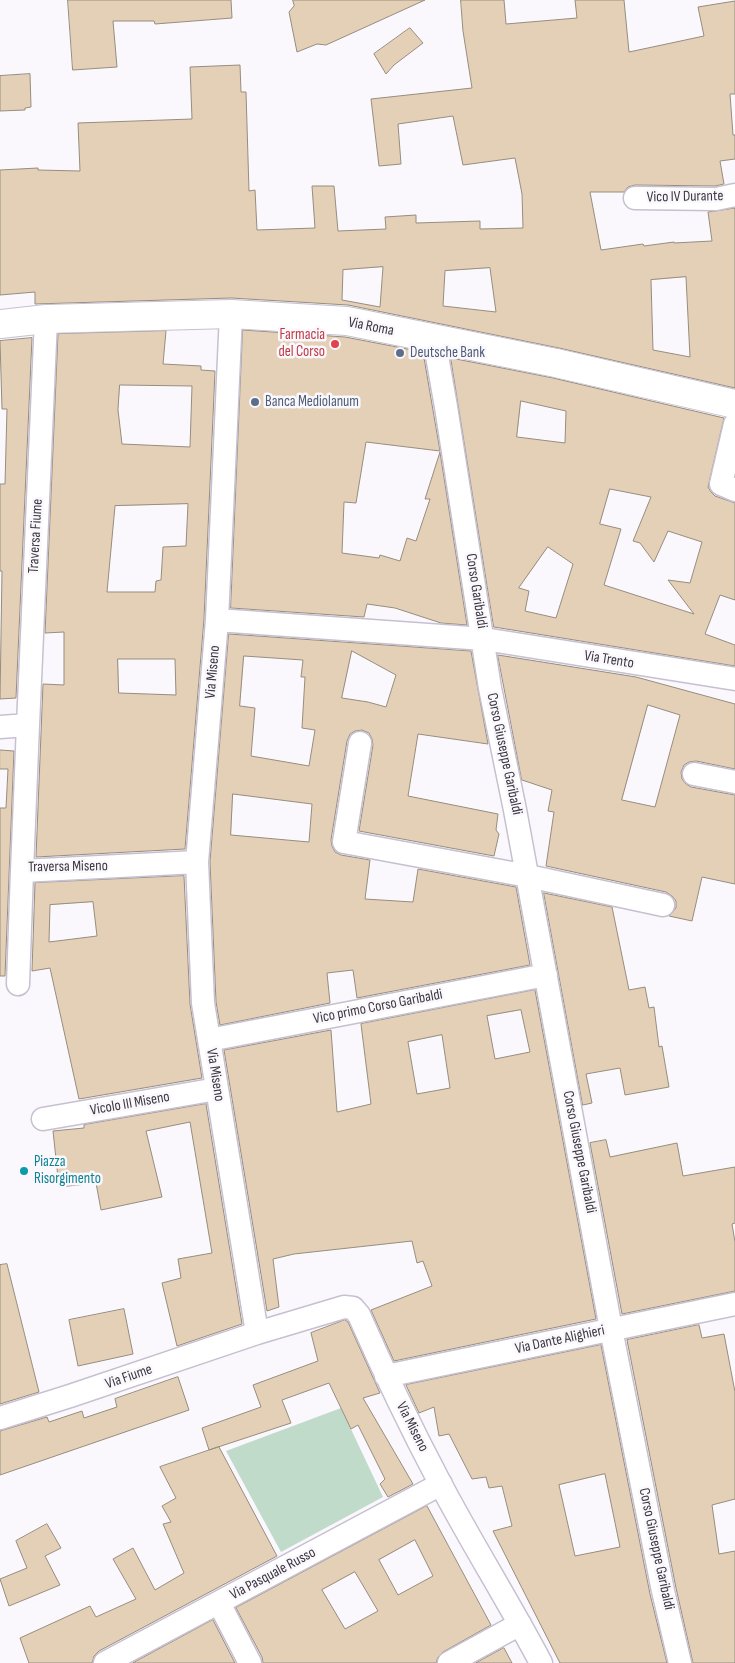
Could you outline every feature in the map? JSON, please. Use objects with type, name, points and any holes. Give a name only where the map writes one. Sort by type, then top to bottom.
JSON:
[{"type":"street","name":"Vico IV Durante","points":[[635,198],[716,199],[735,195]]},
{"type":"street","name":"Via Roma","points":[[0,324],[46,319],[231,314],[347,321],[556,363],[735,404]]},
{"type":"street","name":"Via Miseno","points":[[231,314],[217,620],[197,862],[203,1003],[257,1333],[344,1307],[353,1308],[360,1315],[386,1376],[441,1484],[540,1663]]},
{"type":"street","name":"Traversa Fiume","points":[[28,725],[46,319]]},
{"type":"street","name":"Corso Garibaldi","points":[[217,620],[484,639],[434,339]]},
{"type":"street","points":[[735,424],[721,484],[735,490]]},
{"type":"street","name":"Via Trento","points":[[484,639],[735,678]]},
{"type":"street","name":"Corso Giuseppe Garibaldi","points":[[484,639],[490,688],[528,876],[611,1330],[680,1663]]},
{"type":"street","points":[[0,727],[28,725]]},
{"type":"street","name":"Traversa Miseno","points":[[28,725],[22,871],[197,862]]},
{"type":"street","points":[[360,743],[344,842],[528,876],[663,904]]},
{"type":"street","points":[[694,774],[735,782]]},
{"type":"street","points":[[18,984],[22,871]]},
{"type":"street","name":"Vico primo Corso Garibaldi","points":[[209,1040],[546,975]]},
{"type":"street","name":"Vicolo III Miseno","points":[[43,1119],[217,1089]]},
{"type":"street","name":"Via Dante Alighieri","points":[[386,1376],[735,1304]]},
{"type":"street","name":"Via Fiume","points":[[0,1418],[257,1333]]},
{"type":"street","name":"Via Pasquale Russo","points":[[105,1663],[441,1484]]},
{"type":"street","points":[[219,1603],[250,1663]]},
{"type":"street","points":[[448,1663],[520,1624]]},
{"type":"green space","points":[[341,1408],[383,1497],[281,1552],[226,1451]]},
{"type":"building","points":[[68,0],[231,0],[232,18],[155,24],[154,21],[113,21],[117,67],[73,70]]},
{"type":"building","points":[[293,0],[425,0],[326,45],[317,44],[297,52],[289,12],[294,6]]},
{"type":"building","points":[[461,0],[504,0],[506,24],[577,18],[575,0],[624,0],[629,52],[704,36],[698,7],[735,1],[735,94],[730,94],[733,135],[735,135],[735,159],[720,161],[724,184],[715,186],[635,185],[628,187],[624,192],[590,192],[601,250],[643,244],[644,246],[674,242],[712,241],[708,212],[735,208],[735,388],[559,348],[348,305],[231,298],[35,304],[35,292],[0,295],[0,170],[38,168],[38,170],[80,171],[78,123],[192,119],[190,67],[240,65],[241,92],[246,92],[249,191],[255,190],[257,230],[315,228],[312,186],[334,186],[338,231],[386,229],[385,217],[416,215],[416,223],[480,221],[480,229],[523,228],[522,194],[515,158],[463,165],[453,116],[398,124],[401,164],[379,166],[371,99],[472,88],[463,31]],"holes":[[[383,267],[380,307],[342,300],[343,270]],[[490,268],[496,312],[443,306],[445,271]],[[686,277],[690,357],[653,350],[651,280]]]},
{"type":"building","points":[[410,28],[423,43],[394,65],[386,74],[374,54]]},
{"type":"building","points":[[30,74],[31,107],[25,108],[25,110],[0,111],[0,76]]},
{"type":"building","points":[[243,330],[345,337],[423,352],[440,451],[366,442],[356,503],[344,502],[342,553],[379,558],[380,555],[400,561],[407,538],[416,541],[430,499],[425,499],[440,452],[467,625],[441,623],[395,608],[367,604],[364,617],[231,608]]},
{"type":"building","points":[[166,331],[163,364],[201,366],[201,370],[215,371],[204,619],[185,849],[36,857],[43,684],[64,685],[64,632],[45,633],[58,334]],"holes":[[[120,385],[192,386],[190,447],[122,444],[118,410]],[[188,504],[186,546],[163,547],[161,580],[156,581],[155,592],[107,592],[115,506]],[[118,659],[175,659],[176,695],[119,693]]]},
{"type":"building","points":[[32,338],[16,698],[0,699],[2,571],[0,571],[0,484],[5,484],[7,409],[2,409],[0,341]]},
{"type":"building","points":[[451,358],[553,378],[724,418],[708,487],[715,496],[735,503],[735,600],[720,595],[705,634],[735,645],[735,666],[494,627]],"holes":[[[521,401],[566,411],[565,443],[517,437]],[[610,489],[651,497],[633,541],[640,543],[654,562],[668,531],[702,542],[690,583],[668,580],[694,614],[604,585],[621,529],[600,524]],[[548,547],[573,564],[556,618],[525,611],[529,591],[519,588]]]},
{"type":"building","points":[[229,634],[471,651],[488,744],[418,734],[408,796],[498,814],[496,830],[499,834],[494,856],[359,831],[373,745],[369,733],[362,730],[350,734],[347,741],[331,840],[332,846],[335,852],[341,855],[370,860],[365,899],[413,902],[418,869],[516,887],[530,965],[357,998],[353,970],[327,973],[330,1003],[220,1025],[216,1002],[210,862]],"holes":[[[352,651],[396,675],[386,707],[342,698]],[[244,656],[303,660],[301,677],[305,677],[302,728],[315,730],[309,766],[251,756],[255,708],[240,706]],[[233,794],[312,804],[309,842],[231,835]]]},
{"type":"building","points":[[498,655],[636,677],[735,704],[735,769],[696,761],[684,765],[681,772],[682,779],[691,787],[735,795],[735,884],[702,877],[692,921],[669,916],[676,908],[676,901],[666,892],[546,866],[554,812],[548,811],[552,790],[522,780]],"holes":[[[648,705],[680,715],[655,807],[622,800]]]},
{"type":"building","points":[[0,750],[14,751],[5,976],[0,976],[0,808],[6,808],[8,769],[0,769]]},
{"type":"building","points":[[184,876],[190,1004],[202,1078],[79,1099],[50,968],[32,971],[35,883]],"holes":[[[93,902],[97,936],[49,942],[50,905]]]},
{"type":"building","points":[[544,893],[612,907],[629,990],[645,987],[649,1008],[654,1007],[659,1047],[662,1046],[669,1087],[625,1095],[620,1068],[586,1074],[592,1103],[583,1105]]},
{"type":"building","points":[[535,990],[596,1319],[394,1361],[371,1310],[432,1286],[423,1261],[417,1263],[412,1241],[294,1254],[273,1259],[279,1307],[267,1311],[224,1050],[331,1030],[337,1112],[371,1104],[361,1024]],"holes":[[[521,1010],[530,1052],[495,1059],[487,1016]],[[442,1035],[450,1088],[417,1094],[408,1042]]]},
{"type":"building","points":[[206,1104],[242,1324],[177,1346],[162,1283],[181,1278],[178,1259],[212,1253],[190,1122],[146,1131],[162,1197],[101,1210],[96,1183],[59,1187],[53,1131],[84,1128],[84,1125]]},
{"type":"building","points":[[606,1140],[610,1157],[677,1143],[683,1176],[735,1167],[735,1223],[732,1224],[735,1242],[735,1291],[622,1314],[590,1143]]},
{"type":"building","points":[[7,1264],[39,1392],[0,1404],[0,1265]]},
{"type":"building","points":[[124,1309],[133,1354],[78,1366],[69,1320]]},
{"type":"building","points":[[345,1320],[348,1322],[380,1393],[363,1398],[413,1484],[388,1497],[380,1484],[385,1479],[358,1425],[351,1429],[329,1383],[282,1400],[291,1423],[209,1450],[202,1428],[261,1407],[253,1385],[318,1361],[311,1333]]},
{"type":"building","points":[[699,1325],[702,1338],[724,1334],[735,1392],[735,1499],[712,1505],[719,1554],[735,1551],[735,1663],[693,1663],[676,1588],[627,1340]]},
{"type":"building","points":[[601,1345],[650,1594],[667,1663],[560,1663],[493,1531],[512,1526],[502,1486],[489,1488],[486,1477],[472,1479],[449,1434],[439,1436],[434,1407],[419,1413],[406,1385]],"holes":[[[605,1474],[620,1547],[575,1556],[559,1485]]]},
{"type":"building","points":[[178,1377],[189,1410],[0,1475],[0,1431],[47,1417],[49,1422],[82,1411],[84,1418],[117,1407],[115,1399]]},
{"type":"building","points":[[219,1447],[277,1556],[99,1651],[94,1656],[92,1663],[29,1663],[20,1638],[90,1606],[96,1617],[136,1599],[113,1559],[133,1548],[155,1590],[184,1573],[163,1524],[171,1522],[162,1506],[176,1498],[160,1467]]},
{"type":"building","points":[[427,1506],[491,1625],[443,1652],[438,1657],[436,1663],[263,1663],[262,1657],[236,1608]],"holes":[[[415,1540],[433,1576],[398,1595],[379,1560]],[[355,1572],[378,1611],[345,1629],[322,1590]]]},
{"type":"building","points":[[47,1524],[61,1548],[45,1556],[60,1585],[9,1606],[0,1579],[27,1568],[16,1541]]},
{"type":"building","points":[[213,1620],[235,1663],[133,1663]]},
{"type":"building","points":[[504,1648],[512,1663],[476,1663]]},
{"type":"place","name":"Farmacia del Corso","points":[[335,344]]},
{"type":"place","name":"Deutsche Bank","points":[[400,353]]},
{"type":"place","name":"Banca Mediolanum","points":[[255,402]]},
{"type":"place","name":"Piazza Risorgimento","points":[[24,1171]]}]
